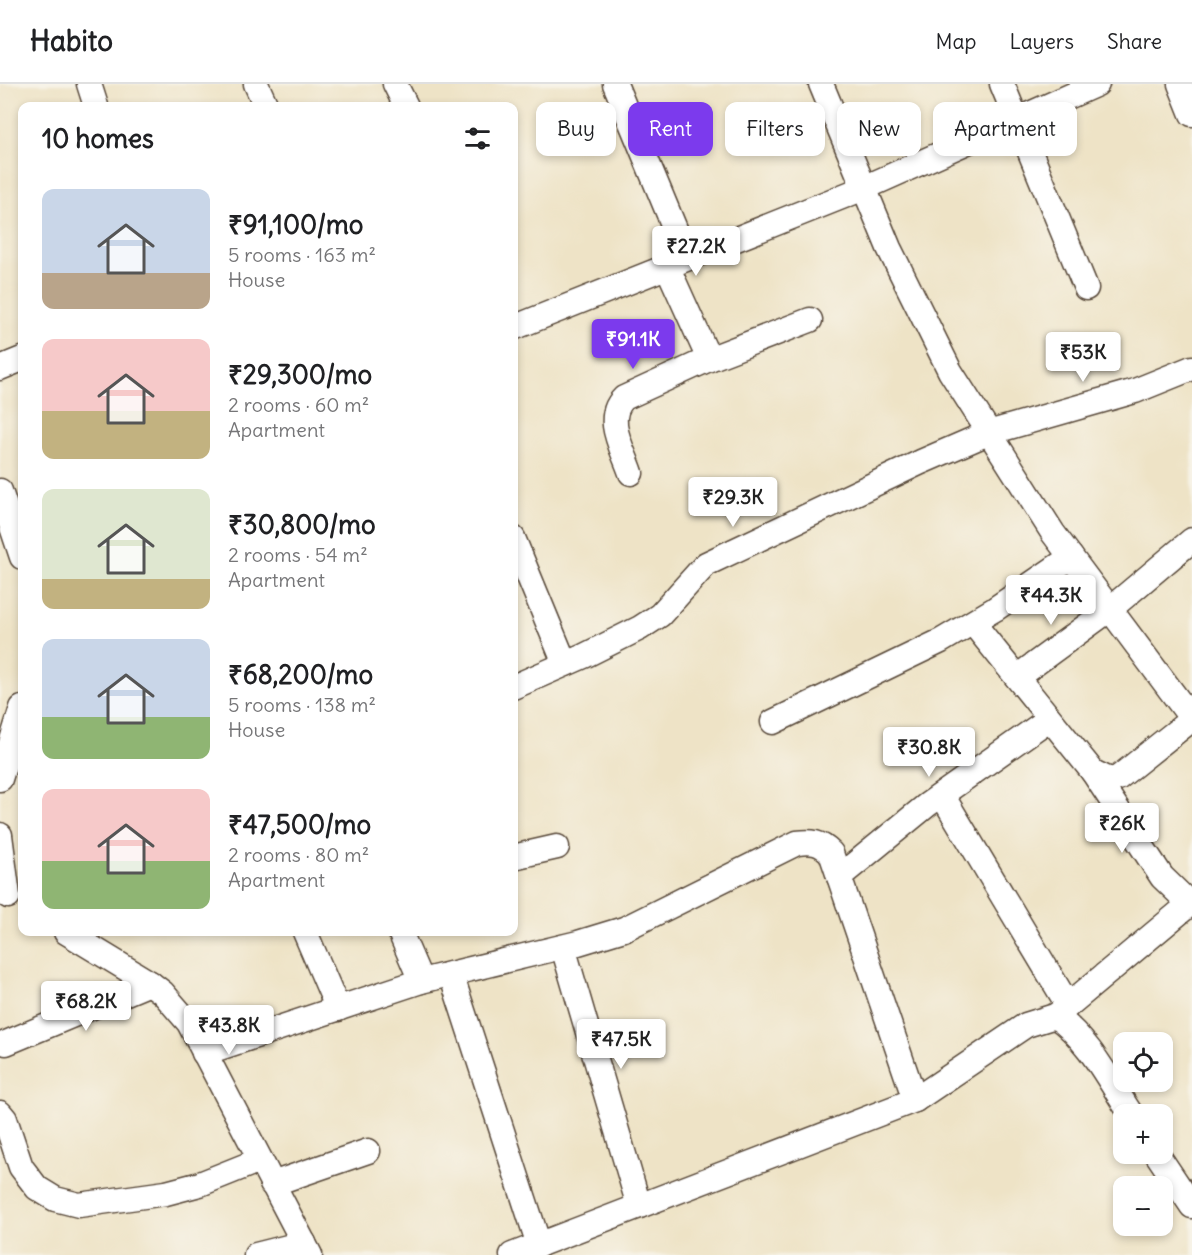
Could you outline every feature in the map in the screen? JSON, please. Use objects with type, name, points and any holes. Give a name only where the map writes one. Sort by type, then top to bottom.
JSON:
[{"type":"street","points":[[89,84],[95,102]]},
{"type":"street","points":[[256,84],[264,102]]},
{"type":"street","points":[[395,84],[404,102]]},
{"type":"street","points":[[615,84],[709,359]]},
{"type":"street","points":[[821,84],[890,248],[950,371],[988,433],[1071,557],[1192,719],[1118,778],[1110,780],[1093,772]]},
{"type":"street","points":[[1002,84],[1010,102]]},
{"type":"street","points":[[1055,102],[1097,84]]},
{"type":"street","points":[[1180,84],[1192,114]]},
{"type":"street","points":[[518,326],[864,188],[934,156]]},
{"type":"street","points":[[1033,156],[1086,288]]},
{"type":"street","points":[[631,473],[613,421],[617,404],[624,398],[709,359],[810,320]]},
{"type":"street","points":[[0,368],[18,361]]},
{"type":"street","points":[[518,685],[640,628],[660,615],[706,564],[988,433],[1135,391],[1192,368]]},
{"type":"street","points":[[0,491],[18,529]]},
{"type":"street","points":[[1017,677],[1110,609],[1192,540]]},
{"type":"street","points":[[518,550],[565,664]]},
{"type":"street","points":[[773,722],[973,623],[1071,557]]},
{"type":"street","points":[[512,1255],[915,1100],[1026,1024],[1062,1010],[1191,903],[1162,877],[1093,772],[973,623]]},
{"type":"street","points":[[839,877],[942,795],[1049,719]]},
{"type":"street","points":[[0,779],[18,721]]},
{"type":"street","points":[[942,795],[1062,1010],[1124,1104]]},
{"type":"street","points":[[0,835],[10,898]]},
{"type":"street","points":[[204,1053],[422,981],[563,947],[642,921],[797,843],[822,844],[831,853],[915,1100]]},
{"type":"street","points":[[518,856],[557,847]]},
{"type":"street","points":[[73,936],[150,983],[163,993],[189,1023],[307,1249],[256,1255]]},
{"type":"street","points":[[307,936],[338,1009]]},
{"type":"street","points":[[401,936],[422,981]]},
{"type":"street","points":[[563,947],[639,1206]]},
{"type":"street","points":[[451,974],[538,1245]]},
{"type":"street","points":[[6,1043],[150,983]]},
{"type":"street","points":[[0,1113],[5,1119],[21,1167],[37,1188],[55,1199],[79,1205],[166,1193],[201,1184],[260,1160]]},
{"type":"street","points":[[273,1184],[368,1151]]},
{"type":"street","points":[[1164,1164],[1192,1206]]}]
